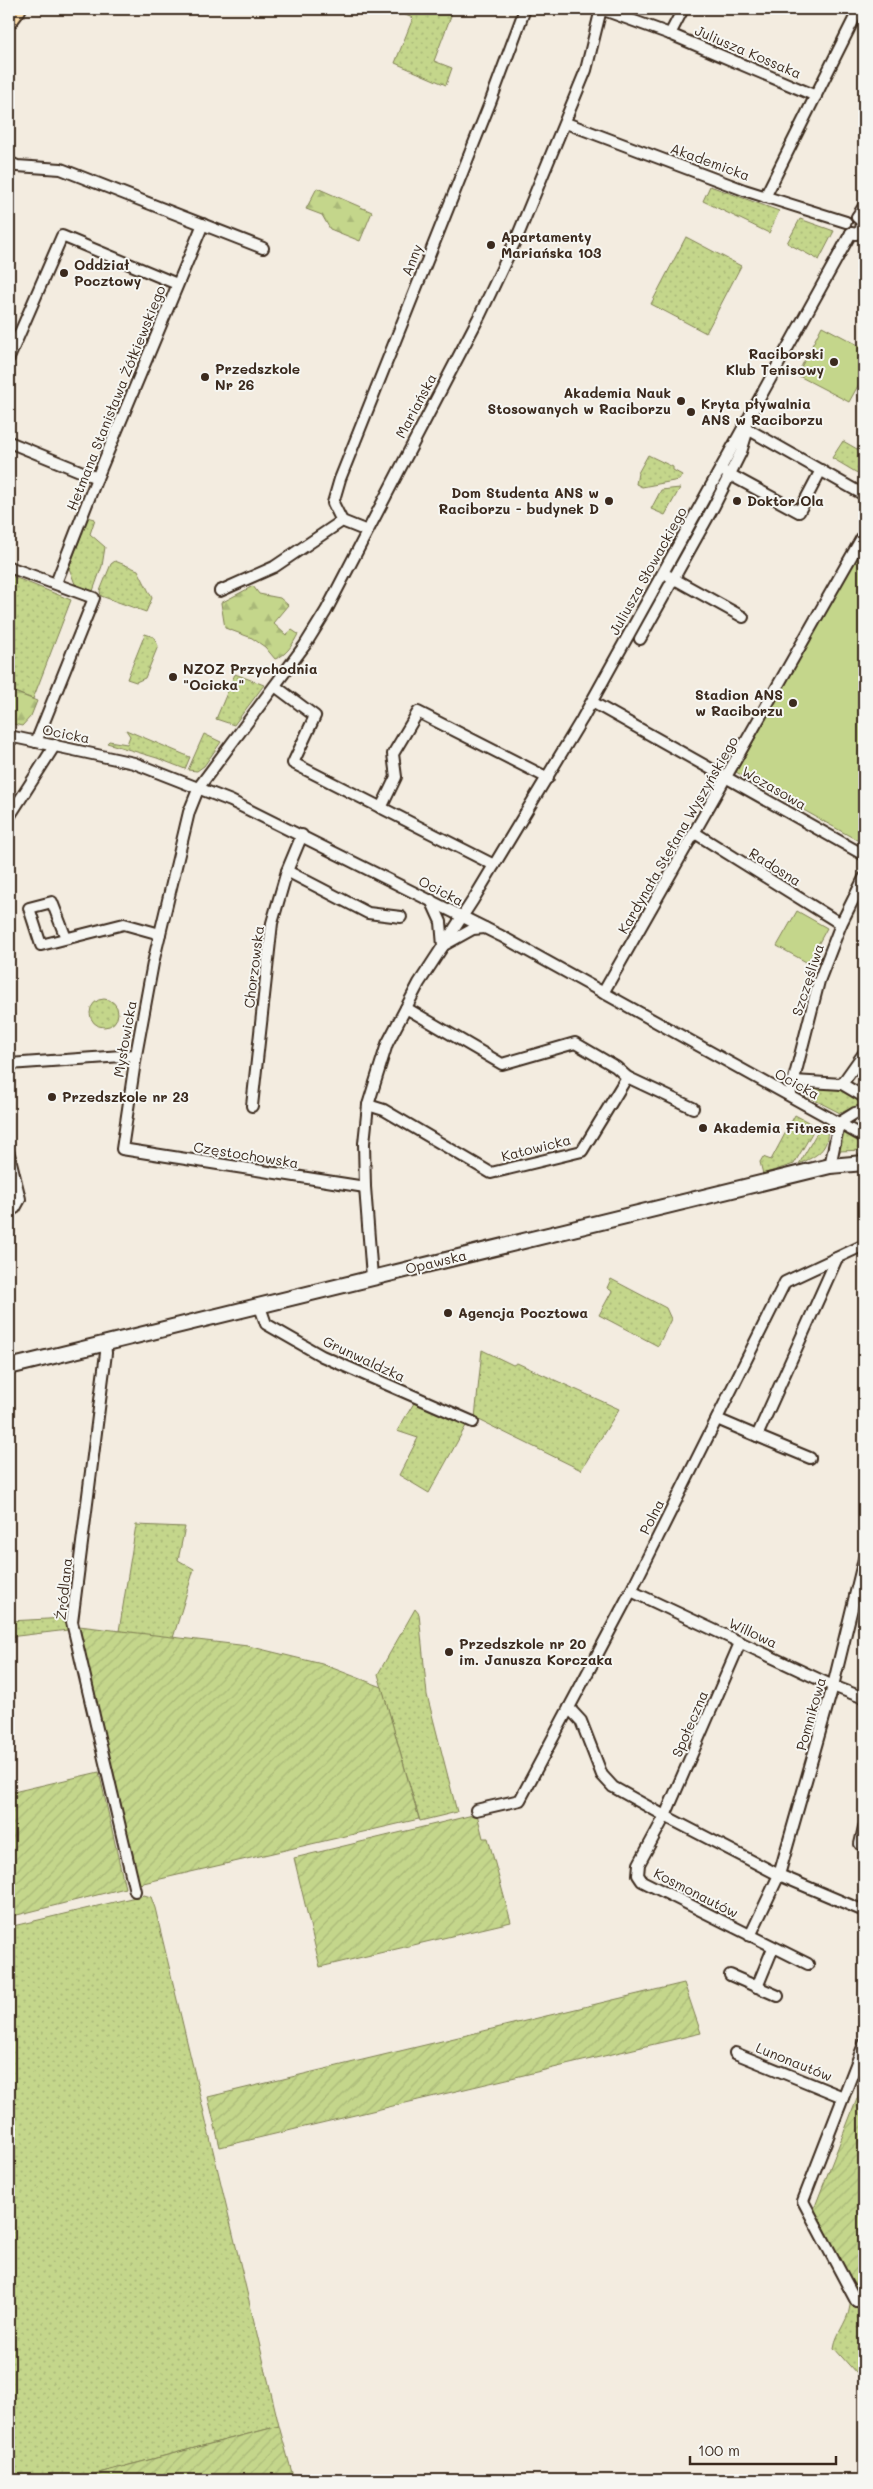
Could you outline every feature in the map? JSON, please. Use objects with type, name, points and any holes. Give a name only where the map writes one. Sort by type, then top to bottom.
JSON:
[{"type":"main road","points":[[9,21],[18,9]]},
{"type":"main road","name":"Opawska","points":[[9,1367],[259,1304],[830,1166],[864,1163]]},
{"type":"street","name":"Anny","points":[[342,521],[333,503],[340,479],[485,115],[525,9]]},
{"type":"street","name":"Juliusza Kossaka","points":[[601,9],[670,34],[816,96]]},
{"type":"street","name":"Mariańska","points":[[199,787],[276,686],[326,611],[484,306],[518,235],[566,123],[586,70],[601,9]]},
{"type":"street","name":"Juliusza Kossaka","points":[[670,34],[683,9]]},
{"type":"street","points":[[765,197],[859,9]]},
{"type":"street","name":"Akademicka","points":[[566,123],[765,197],[846,222]]},
{"type":"street","points":[[9,162],[18,166],[61,169],[263,248]]},
{"type":"street","points":[[857,217],[864,206]]},
{"type":"street","points":[[851,217],[857,217],[862,222],[863,229],[857,233],[851,233],[846,229],[846,222],[851,217]]},
{"type":"street","name":"Hetmana Stanisława Żółkiewskiego","points":[[56,583],[97,478],[203,224]]},
{"type":"street","name":"Juliusza Słowackiego","points":[[462,917],[548,778],[592,702],[721,469],[746,428],[851,233]]},
{"type":"street","points":[[9,358],[62,236],[178,284]]},
{"type":"street","points":[[640,639],[730,474],[741,452],[746,428],[864,494]]},
{"type":"street","points":[[9,442],[97,478]]},
{"type":"street","points":[[721,469],[799,512],[821,470]]},
{"type":"street","points":[[220,591],[274,567],[342,521],[367,531]]},
{"type":"street","name":"Kardynała Stefana Wyszyńskiego","points":[[603,993],[864,534]]},
{"type":"street","points":[[9,566],[94,598],[36,742]]},
{"type":"street","points":[[663,573],[743,616]]},
{"type":"street","points":[[276,686],[315,716],[293,763],[494,865]]},
{"type":"street","name":"Wczasowa","points":[[592,702],[864,855]]},
{"type":"street","points":[[381,808],[396,777],[393,754],[418,712],[548,778]]},
{"type":"street","name":"Ocicka","points":[[9,736],[134,763],[199,787],[302,835],[486,928],[864,1137]]},
{"type":"street","points":[[9,817],[54,745]]},
{"type":"street","name":"Mysłowicka","points":[[122,1149],[136,1055],[160,934],[189,812],[199,787]]},
{"type":"street","name":"Radosna","points":[[695,833],[841,924]]},
{"type":"street","name":"Chorzowska","points":[[252,1106],[272,923],[287,871],[302,835]]},
{"type":"street","points":[[287,871],[368,913],[401,917]]},
{"type":"street","name":"Szczęśliwa","points":[[790,1095],[813,1000],[841,924],[864,878]]},
{"type":"street","points":[[431,900],[441,922],[443,946]]},
{"type":"street","points":[[66,938],[52,902],[30,908],[41,945],[124,924],[160,934]]},
{"type":"street","points":[[372,1277],[365,1188],[364,1143],[368,1105],[387,1044],[406,1008],[462,917]]},
{"type":"street","points":[[443,946],[473,929],[486,928]]},
{"type":"street","points":[[406,1008],[502,1064],[574,1043],[616,1067],[627,1077],[694,1108]]},
{"type":"street","points":[[842,1084],[864,1053]]},
{"type":"street","points":[[9,1064],[136,1055]]},
{"type":"street","name":"Katowicka","points":[[368,1105],[384,1110],[490,1173],[582,1151],[627,1077]]},
{"type":"street","name":"Ocicka","points":[[794,1081],[842,1084],[864,1097]]},
{"type":"street","points":[[830,1166],[839,1123],[855,1113],[864,1111]]},
{"type":"street","name":"Częstochowska","points":[[122,1149],[365,1188]]},
{"type":"street","points":[[9,1154],[20,1199],[15,1208],[9,1211]]},
{"type":"street","name":"Polna","points":[[476,1810],[520,1800],[630,1591],[785,1282],[864,1245]]},
{"type":"street","points":[[757,1436],[837,1258]]},
{"type":"street","name":"Grunwaldzka","points":[[259,1304],[266,1324],[322,1356],[473,1422]]},
{"type":"street","name":"Źródlana","points":[[105,1344],[106,1353],[72,1622],[135,1891]]},
{"type":"street","points":[[717,1419],[810,1458]]},
{"type":"street","name":"Pomnikowa","points":[[779,1875],[833,1686],[864,1559]]},
{"type":"street","name":"Willowa","points":[[630,1591],[833,1686],[864,1698]]},
{"type":"street","name":"Społeczna","points":[[665,1816],[740,1643]]},
{"type":"street","points":[[569,1708],[581,1721],[598,1767],[607,1782],[665,1816],[779,1875],[864,1912]]},
{"type":"street","name":"Kosmonautów","points":[[665,1816],[638,1864],[639,1879],[808,1964]]},
{"type":"street","points":[[864,1827],[860,1844],[864,1845]]},
{"type":"street","name":"Kosmonautów","points":[[750,1936],[779,1875]]},
{"type":"street","points":[[756,1987],[773,1948]]},
{"type":"street","points":[[730,1975],[778,1996]]},
{"type":"street","points":[[856,2301],[803,2201],[864,2044]]},
{"type":"street","name":"Lunonautów","points":[[735,2053],[844,2097]]},
{"type":"green space","points":[[390,9],[442,9],[452,13],[434,61],[452,68],[446,85],[395,63],[413,18]]},
{"type":"green space","points":[[710,186],[779,211],[769,233],[703,201]]},
{"type":"green space","points":[[317,188],[372,212],[360,241],[330,229],[322,215],[306,209]]},
{"type":"green space","points":[[800,219],[834,231],[819,260],[787,243]]},
{"type":"green space","points":[[686,237],[741,266],[706,333],[651,304]]},
{"type":"green space","name":"Raciborski Klub Tenisowy","points":[[822,326],[864,348],[864,375],[849,402],[797,375]]},
{"type":"green space","points":[[843,441],[864,453],[864,477],[832,458]]},
{"type":"green space","points":[[648,455],[673,467],[673,470],[682,475],[679,480],[642,487],[636,484],[638,473]]},
{"type":"green space","points":[[680,488],[665,515],[651,509],[661,490]]},
{"type":"green space","points":[[88,517],[95,519],[90,534],[105,547],[102,566],[93,591],[75,584],[69,568]]},
{"type":"green space","name":"Stadion ANS w Raciborzu","points":[[864,545],[864,844],[736,772]]},
{"type":"green space","points":[[115,561],[138,570],[152,598],[146,612],[101,596],[100,591],[111,564]]},
{"type":"green space","points":[[9,575],[71,600],[33,699],[9,690]]},
{"type":"green space","points":[[253,586],[259,594],[280,598],[288,605],[273,623],[286,635],[292,630],[298,634],[286,652],[275,659],[265,647],[252,638],[225,628],[221,603]]},
{"type":"green space","points":[[145,634],[154,637],[158,646],[145,678],[136,682],[127,679]]},
{"type":"green space","points":[[235,674],[264,685],[234,725],[216,719]]},
{"type":"green space","points":[[9,690],[37,701],[31,716],[22,726],[9,723]]},
{"type":"green space","points":[[126,730],[190,757],[185,769],[157,758],[107,743],[109,741],[127,744],[130,736]]},
{"type":"green space","points":[[204,734],[221,742],[204,766],[197,771],[188,770]]},
{"type":"green space","points":[[797,911],[827,928],[808,963],[777,946]]},
{"type":"green space","points":[[104,999],[114,1003],[118,1013],[114,1023],[104,1027],[94,1023],[90,1013],[94,1003]]},
{"type":"green space","points":[[801,1086],[844,1089],[864,1100],[864,1103],[840,1113],[803,1094],[800,1089]]},
{"type":"green space","points":[[795,1115],[810,1123],[812,1133],[794,1164],[763,1174],[760,1162],[763,1157],[771,1160]]},
{"type":"green space","points":[[822,1124],[827,1128],[824,1147],[816,1155],[799,1164]]},
{"type":"green space","points":[[843,1133],[864,1145],[864,1150],[839,1151]]},
{"type":"green space","points":[[611,1279],[666,1308],[671,1319],[658,1346],[599,1315],[612,1291],[607,1288]]},
{"type":"green space","points":[[482,1350],[513,1365],[517,1363],[619,1409],[581,1470],[475,1418]]},
{"type":"green space","points":[[414,1403],[467,1424],[429,1493],[399,1475],[418,1438],[397,1431]]},
{"type":"green space","points":[[136,1525],[185,1527],[178,1560],[194,1569],[173,1638],[119,1631]]},
{"type":"green space","points":[[415,1609],[419,1614],[427,1695],[457,1812],[420,1821],[378,1674]]},
{"type":"green space","points":[[67,1618],[68,1630],[9,1637],[9,1621]]},
{"type":"green space","points":[[79,1626],[248,1646],[322,1664],[382,1687],[419,1819],[139,1884]]},
{"type":"green space","points":[[99,1772],[125,1888],[9,1917],[9,1793]]},
{"type":"green space","points":[[477,1814],[483,1838],[488,1838],[511,1922],[320,1967],[294,1858]]},
{"type":"green space","points":[[144,1895],[151,1897],[155,1908],[279,2426],[72,2480],[9,2480],[9,1927]]},
{"type":"green space","points":[[684,1983],[701,2033],[220,2147],[208,2097]]},
{"type":"green space","points":[[864,2081],[864,2310],[812,2214]]},
{"type":"green space","points":[[850,2299],[859,2301],[864,2310],[864,2382],[834,2348],[849,2312]]},
{"type":"green space","points":[[279,2426],[294,2480],[72,2480]]},
{"type":"place","name":"Apartamenty Mariańska 103","points":[[491,245]]},
{"type":"place","name":"Oddział Pocztowy","points":[[64,273]]},
{"type":"place","name":"Raciborski Klub Tenisowy","points":[[834,362]]},
{"type":"place","name":"Przedszkole Nr 26","points":[[205,377]]},
{"type":"place","name":"Akademia Nauk Stosowanych w Raciborzu","points":[[681,401]]},
{"type":"place","name":"Kryta pływalnia ANS w Raciborzu","points":[[691,412]]},
{"type":"place","name":"Dom Studenta ANS w Raciborzu - budynek D","points":[[609,501]]},
{"type":"place","name":"Doktor Ola","points":[[737,501]]},
{"type":"place","name":"NZOZ Przychodnia \"Ocicka\"","points":[[173,677]]},
{"type":"place","name":"Stadion ANS w Raciborzu","points":[[793,703]]},
{"type":"place","name":"Przedszkole nr 23","points":[[52,1097]]},
{"type":"place","name":"Akademia Fitness","points":[[703,1128]]},
{"type":"place","name":"Agencja Pocztowa","points":[[448,1313]]},
{"type":"place","name":"Przedszkole nr 20 im. Janusza Korczaka","points":[[449,1652]]}]
